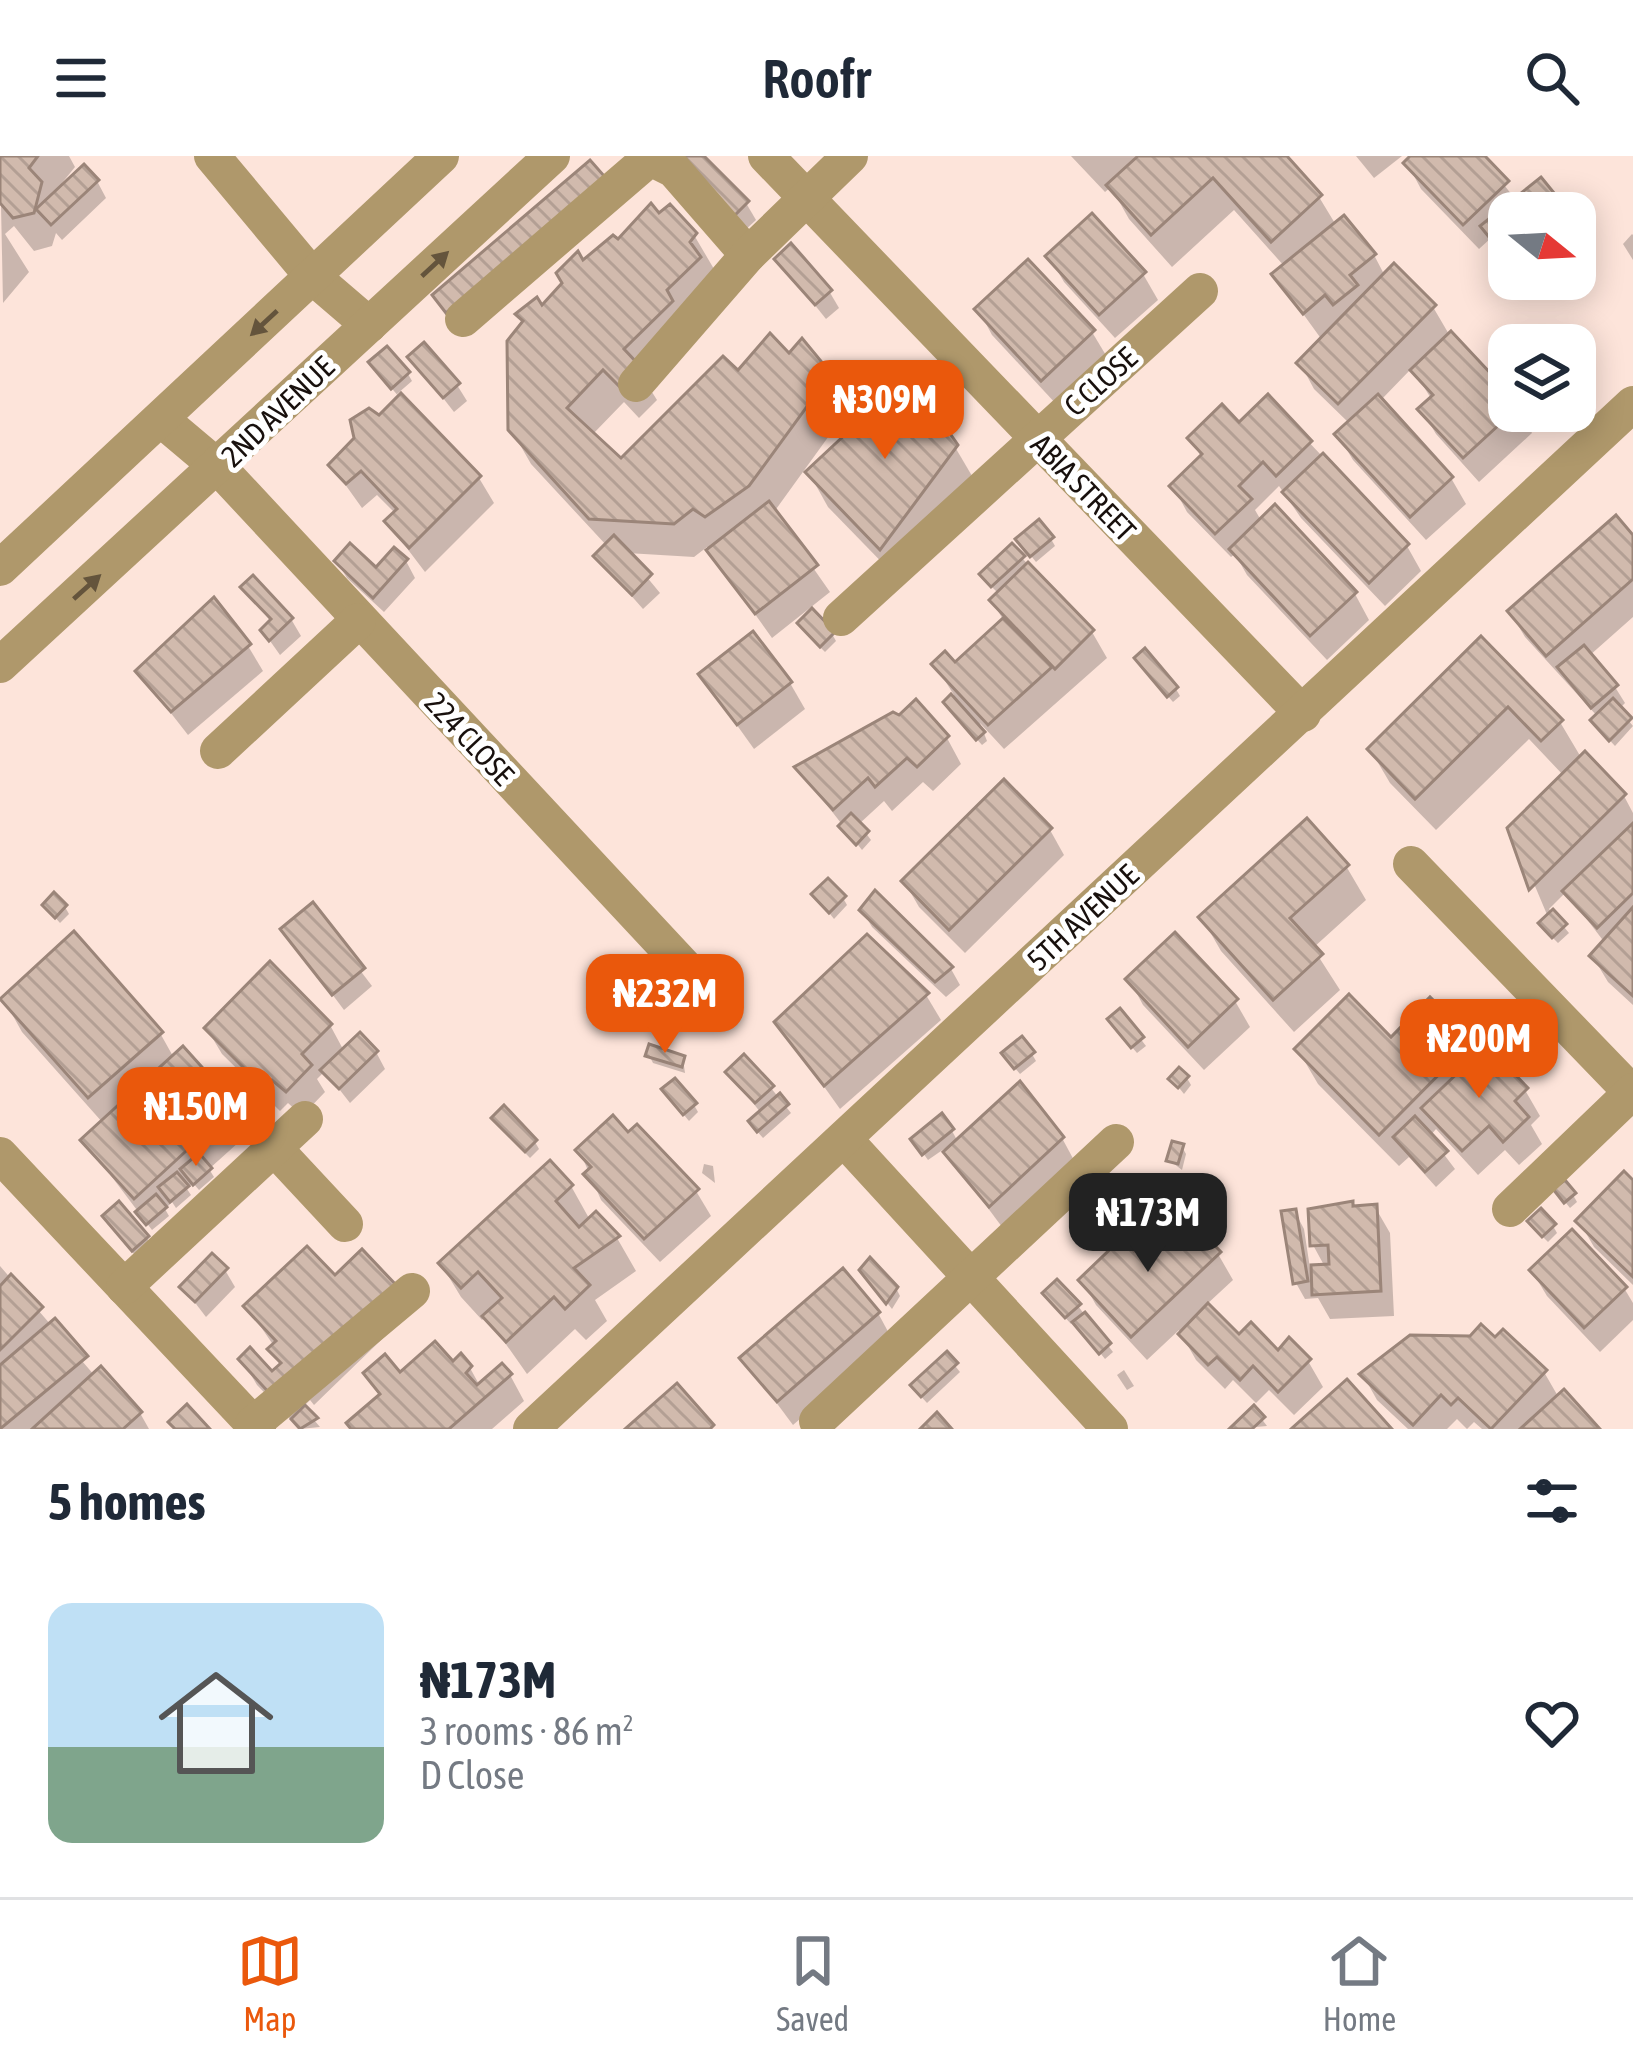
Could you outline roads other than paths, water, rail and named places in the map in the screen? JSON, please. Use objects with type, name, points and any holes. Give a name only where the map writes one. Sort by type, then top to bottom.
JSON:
[{"type":"street","points":[[212,156],[313,277],[369,326]]},
{"type":"street","points":[[0,568],[441,156]]},
{"type":"street","name":"2ND AVENUE","points":[[0,665],[219,468],[552,156]]},
{"type":"street","name":"ABIA STREET","points":[[766,156],[1303,714]]},
{"type":"street","points":[[636,384],[748,255],[850,156]]},
{"type":"street","points":[[463,319],[650,158],[674,170],[748,255]]},
{"type":"street","name":"C CLOSE","points":[[841,618],[1200,291]]},
{"type":"street","name":"5TH AVENUE","points":[[531,1429],[1633,404]]},
{"type":"street","name":"224 CLOSE","points":[[162,420],[219,468],[722,1007]]},
{"type":"street","points":[[218,751],[358,621]]},
{"type":"street","points":[[1411,865],[1632,1092],[1510,1209]]},
{"type":"street","points":[[124,1286],[305,1119]]},
{"type":"street","points":[[844,1138],[1109,1429]]},
{"type":"street","points":[[817,1421],[1116,1142]]},
{"type":"street","points":[[276,1150],[345,1224]]},
{"type":"street","points":[[0,1155],[256,1426],[412,1291]]}]
